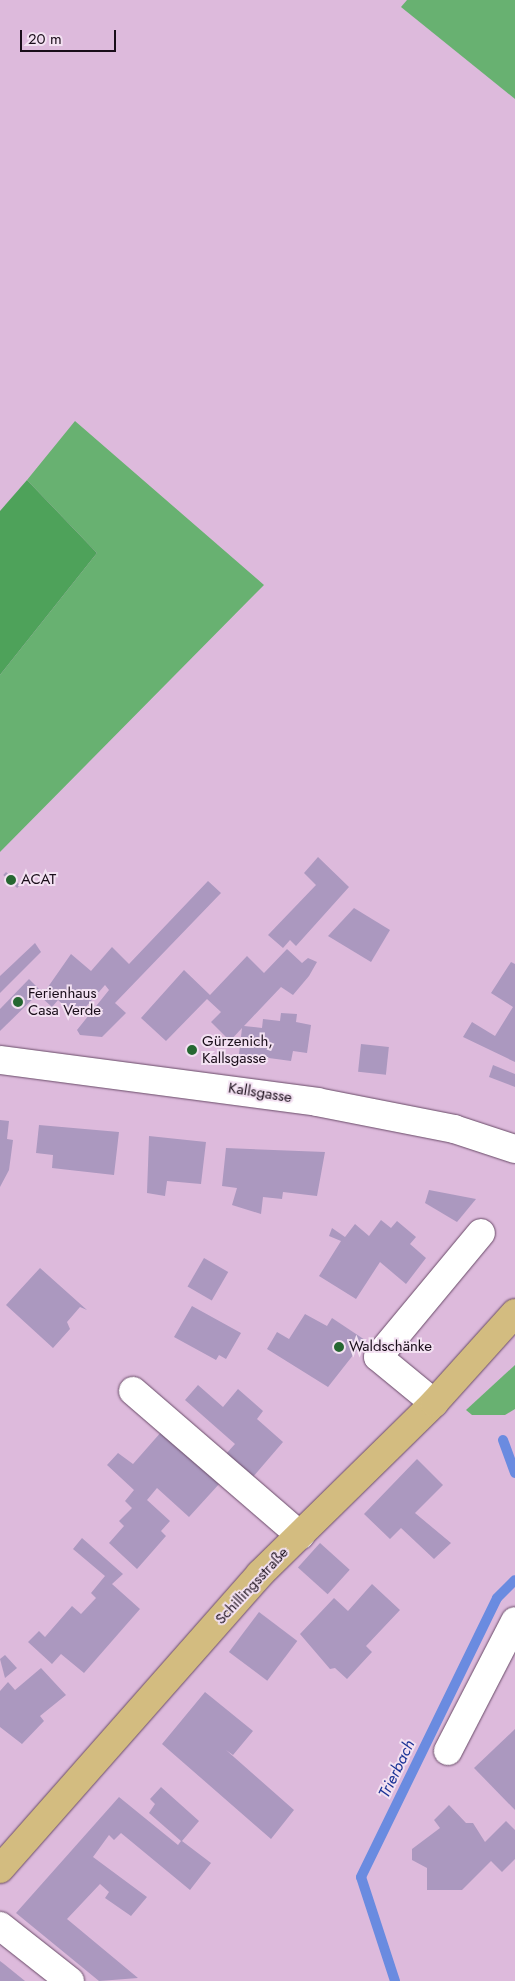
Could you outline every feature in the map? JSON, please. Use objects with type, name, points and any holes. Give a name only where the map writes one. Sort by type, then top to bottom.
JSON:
[{"type":"main road","name":"Schillingsstraße","points":[[0,1869],[300,1535],[434,1403],[515,1313]]},
{"type":"street","name":"Kallsgasse","points":[[0,1060],[317,1102],[454,1129],[515,1149]]},
{"type":"street","points":[[434,1403],[378,1357],[481,1233]]},
{"type":"street","points":[[133,1391],[300,1535]]},
{"type":"street","points":[[448,1751],[515,1621]]},
{"type":"street","points":[[0,1926],[70,1981]]},
{"type":"green space","points":[[407,0],[515,0],[515,99],[401,7]]},
{"type":"green space","points":[[75,421],[264,585],[0,852],[0,675],[97,553],[27,480]]},
{"type":"green space","points":[[27,480],[97,553],[0,675],[0,511]]},
{"type":"green space","points":[[515,1365],[515,1409],[505,1415],[472,1415],[466,1410]]},
{"type":"building","points":[[318,857],[349,887],[296,946],[290,940],[283,948],[268,935],[316,885],[304,873]]},
{"type":"building","name":"ACAT","points":[[6,872],[20,885],[17,888],[3,875]]},
{"type":"building","points":[[208,881],[221,893],[115,1003],[126,1013],[102,1037],[80,1035],[77,1030],[109,990],[105,985],[77,1017],[58,1000],[52,1007],[41,997],[71,954],[91,971],[112,947],[129,964]]},
{"type":"building","points":[[354,908],[390,930],[371,962],[328,936]]},
{"type":"building","points":[[35,943],[41,952],[0,993],[0,976]]},
{"type":"building","points":[[287,949],[302,963],[308,958],[317,962],[309,976],[293,995],[281,987],[244,1026],[262,1028],[263,1019],[280,1021],[281,1013],[297,1014],[296,1022],[311,1025],[307,1053],[293,1051],[291,1061],[239,1054],[242,1028],[230,1041],[211,1022],[221,1012],[207,999],[166,1041],[141,1018],[184,970],[210,995],[247,956],[264,973]]},
{"type":"building","points":[[511,962],[515,964],[515,1062],[463,1037],[472,1022],[495,1036],[513,1007],[491,993]]},
{"type":"building","name":"Ferienhaus Casa Verde","points":[[29,979],[41,991],[0,1031],[0,1009]]},
{"type":"building","points":[[361,1044],[389,1047],[386,1075],[358,1072]]},
{"type":"building","points":[[493,1065],[515,1074],[515,1087],[489,1077]]},
{"type":"building","points":[[0,1120],[9,1121],[7,1139],[13,1140],[9,1170],[0,1187]]},
{"type":"building","points":[[39,1125],[119,1132],[114,1175],[52,1168],[53,1155],[36,1153]]},
{"type":"building","points":[[149,1136],[206,1142],[201,1184],[167,1181],[165,1196],[147,1193]]},
{"type":"building","points":[[226,1148],[325,1152],[317,1196],[283,1192],[282,1199],[263,1197],[261,1214],[232,1205],[237,1188],[222,1186]]},
{"type":"building","points":[[429,1190],[476,1199],[457,1222],[425,1203]]},
{"type":"building","points":[[381,1220],[391,1228],[397,1221],[416,1237],[410,1244],[426,1258],[406,1284],[380,1262],[356,1299],[319,1276],[341,1241],[329,1236],[332,1228],[345,1237],[355,1224],[369,1236]]},
{"type":"building","points":[[204,1258],[228,1272],[212,1301],[188,1287]]},
{"type":"building","points":[[40,1268],[87,1310],[80,1307],[67,1322],[70,1329],[53,1348],[6,1305]]},
{"type":"building","points":[[192,1306],[241,1333],[226,1359],[219,1355],[216,1360],[174,1337]]},
{"type":"building","points":[[305,1314],[327,1326],[332,1318],[365,1340],[328,1387],[267,1349],[277,1332],[289,1339]]},
{"type":"building","points":[[198,1385],[223,1407],[238,1389],[263,1411],[257,1419],[283,1442],[252,1478],[225,1455],[235,1444],[185,1400]]},
{"type":"building","points":[[162,1431],[220,1483],[189,1517],[157,1488],[147,1500],[170,1521],[161,1531],[166,1536],[137,1569],[109,1543],[124,1526],[119,1521],[132,1508],[125,1501],[134,1490],[107,1465],[118,1453],[133,1464]]},
{"type":"building","points":[[417,1459],[443,1485],[415,1513],[451,1543],[434,1559],[401,1528],[390,1539],[364,1514]]},
{"type":"building","points":[[82,1538],[123,1574],[112,1584],[140,1609],[84,1673],[61,1654],[52,1664],[28,1642],[39,1631],[45,1637],[72,1606],[81,1614],[96,1598],[91,1593],[105,1576],[73,1549]]},
{"type":"building","points":[[320,1543],[350,1570],[328,1594],[298,1568]]},
{"type":"building","points":[[372,1584],[400,1610],[366,1646],[372,1652],[347,1679],[335,1668],[330,1669],[300,1634],[334,1598],[348,1611]]},
{"type":"building","points":[[259,1612],[297,1641],[267,1681],[229,1652]]},
{"type":"building","points":[[5,1655],[17,1668],[5,1678],[0,1659]]},
{"type":"building","points":[[41,1668],[66,1695],[40,1716],[44,1721],[22,1744],[0,1727],[0,1691],[8,1682],[15,1690]]},
{"type":"building","points":[[205,1692],[253,1731],[233,1755],[226,1750],[294,1810],[271,1839],[162,1744]]},
{"type":"building","points":[[515,1729],[515,1810],[474,1768]]},
{"type":"building","points":[[161,1787],[199,1821],[182,1841],[211,1863],[190,1890],[121,1833],[114,1840],[109,1835],[93,1857],[147,1897],[131,1916],[105,1898],[109,1892],[100,1884],[67,1919],[138,1978],[99,1981],[16,1913],[119,1797],[178,1845],[181,1841],[149,1813],[155,1804],[150,1799]]},
{"type":"building","points":[[449,1805],[466,1823],[473,1823],[485,1842],[506,1821],[515,1830],[515,1859],[502,1872],[491,1861],[462,1890],[427,1890],[427,1868],[412,1860],[412,1849],[440,1828],[434,1820]]},
{"type":"building","points":[[0,1961],[4,1964],[25,1981],[0,1981]]},
{"type":"waterway","name":"Trierbach","points":[[503,1440],[515,1473]]},
{"type":"waterway","name":"Trierbach","points":[[395,1981],[361,1877],[497,1598],[515,1580]]},
{"type":"place","name":"ACAT","points":[[11,880]]},
{"type":"place","name":"Ferienhaus Casa Verde","points":[[18,1002]]},
{"type":"place","name":"Gürzenich, Kallsgasse","points":[[192,1050]]},
{"type":"place","name":"Waldschänke","points":[[339,1347]]}]
